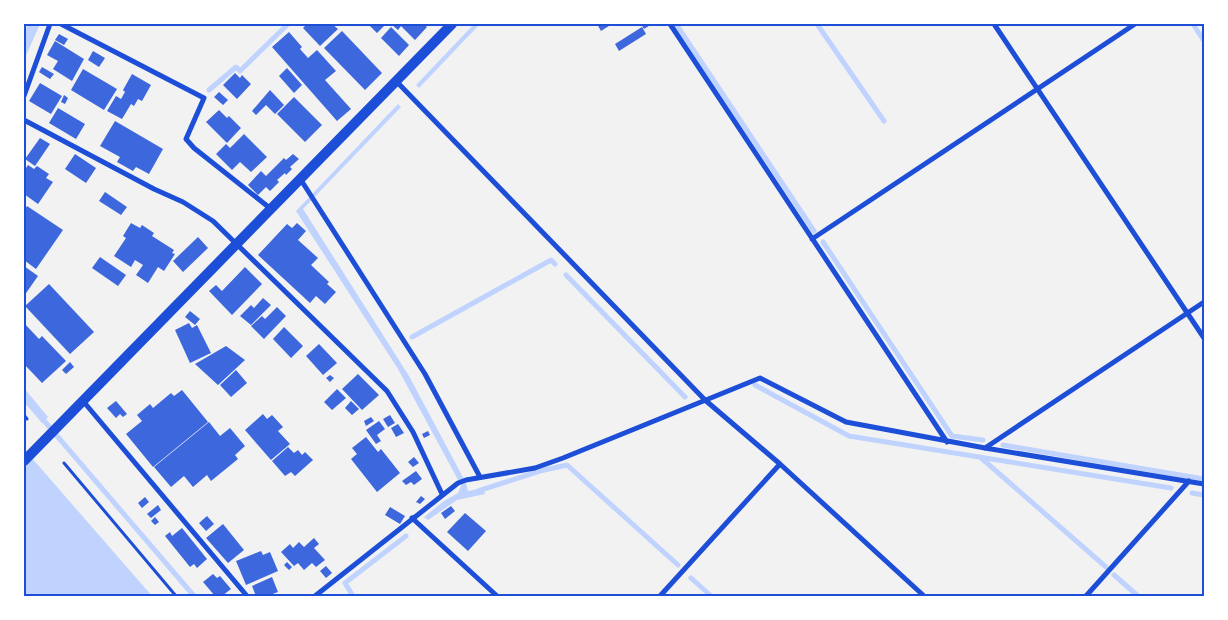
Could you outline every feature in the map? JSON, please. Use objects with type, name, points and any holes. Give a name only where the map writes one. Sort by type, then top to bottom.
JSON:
[{"type":"main road","points":[[24,461],[452,24]]},
{"type":"street","points":[[24,96],[50,24]]},
{"type":"street","points":[[60,24],[204,98],[186,139],[194,148],[271,210]]},
{"type":"street","points":[[670,24],[947,442]]},
{"type":"street","points":[[994,24],[1204,338]]},
{"type":"street","points":[[812,239],[1135,24]]},
{"type":"street","points":[[397,82],[705,400],[780,464],[924,596]]},
{"type":"street","points":[[24,120],[154,189],[183,202],[213,221],[387,391],[413,432],[442,494]]},
{"type":"street","points":[[301,180],[425,374],[480,477]]},
{"type":"street","points":[[985,448],[1204,302]]},
{"type":"street","points":[[315,596],[458,483],[480,477],[535,468],[760,378],[846,422],[947,442],[1204,484]]},
{"type":"street","points":[[83,400],[247,596]]},
{"type":"street","points":[[660,596],[780,464]]},
{"type":"street","points":[[1086,596],[1189,481]]},
{"type":"street","points":[[412,518],[497,596]]},
{"type":"path","points":[[24,415],[27,419]]},
{"type":"path","points":[[64,463],[176,596]]},
{"type":"water","points":[[28,24],[40,24],[24,60],[24,33]]},
{"type":"water","points":[[474,24],[480,24],[419,88],[416,85]]},
{"type":"water","points":[[398,104],[401,107],[303,209],[409,376],[466,483],[468,491],[483,488],[485,494],[457,500],[428,520],[424,517],[444,501],[458,493],[461,486],[398,369],[296,211]]},
{"type":"water","points":[[24,388],[48,417],[42,423],[24,402]]},
{"type":"water","points":[[24,449],[152,596],[24,596]]},
{"type":"building","points":[[307,24],[332,24],[338,29],[320,46],[303,28]]},
{"type":"building","points":[[368,24],[386,24],[377,33]]},
{"type":"building","points":[[391,24],[424,24],[427,27],[415,40],[401,26],[398,30]]},
{"type":"building","points":[[597,24],[612,24],[601,31]]},
{"type":"building","points":[[641,24],[652,24],[644,29]]},
{"type":"building","points":[[391,27],[409,45],[399,56],[381,38]]},
{"type":"building","points":[[642,27],[646,34],[619,51],[615,44]]},
{"type":"building","points":[[342,31],[382,73],[365,90],[324,48]]},
{"type":"building","points":[[289,32],[302,47],[300,49],[308,58],[317,50],[336,71],[325,80],[351,109],[337,121],[272,47]]},
{"type":"building","points":[[59,34],[68,39],[64,45],[55,40]]},
{"type":"building","points":[[55,41],[84,59],[72,81],[53,69],[58,61],[47,55]]},
{"type":"building","points":[[93,51],[105,58],[99,67],[88,60]]},
{"type":"building","points":[[42,67],[54,74],[50,79],[39,72]]},
{"type":"building","points":[[287,68],[302,85],[294,93],[279,76]]},
{"type":"building","points":[[83,69],[117,89],[104,110],[71,90]]},
{"type":"building","points":[[235,73],[240,78],[242,75],[251,84],[237,99],[223,85]]},
{"type":"building","points":[[132,74],[151,85],[142,101],[138,99],[134,106],[131,104],[122,119],[107,111],[116,96],[121,99],[125,92],[123,90]]},
{"type":"building","points":[[40,83],[62,96],[51,114],[29,101]]},
{"type":"building","points":[[270,90],[284,105],[275,114],[266,105],[256,115],[252,111]]},
{"type":"building","points":[[219,92],[228,100],[223,105],[214,97]]},
{"type":"building","points":[[64,95],[68,98],[65,104],[61,102]]},
{"type":"building","points":[[294,97],[322,125],[305,142],[277,114]]},
{"type":"building","points":[[58,108],[85,124],[76,139],[49,123]]},
{"type":"building","points":[[219,110],[227,118],[229,116],[241,128],[227,143],[206,122]]},
{"type":"building","points":[[115,121],[163,149],[149,174],[136,167],[133,171],[117,162],[120,157],[100,146]]},
{"type":"building","points":[[244,134],[267,157],[251,172],[240,162],[232,170],[216,154],[226,144],[230,148]]},
{"type":"building","points":[[40,138],[50,144],[35,166],[25,159]]},
{"type":"building","points":[[75,154],[96,168],[86,183],[65,169]]},
{"type":"building","points":[[293,154],[299,159],[290,167],[292,169],[286,175],[285,173],[277,180],[279,182],[270,191],[266,187],[258,195],[248,185],[261,171],[266,176],[284,158],[286,160]]},
{"type":"building","points":[[28,165],[34,169],[37,166],[49,174],[46,178],[53,182],[38,204],[24,194],[24,171]]},
{"type":"building","points":[[105,192],[127,207],[121,215],[99,201]]},
{"type":"building","points":[[27,206],[63,230],[36,269],[24,260],[24,211]]},
{"type":"building","points":[[131,223],[140,228],[142,225],[154,233],[152,236],[174,250],[172,253],[175,254],[164,271],[158,267],[148,283],[136,275],[143,265],[135,260],[131,267],[114,256],[126,238],[123,236]]},
{"type":"building","points":[[297,223],[306,231],[298,240],[318,258],[311,265],[329,282],[327,284],[336,292],[325,304],[316,296],[310,303],[258,255],[287,224],[292,228]]},
{"type":"building","points":[[198,237],[208,248],[183,272],[173,261]]},
{"type":"building","points":[[100,257],[126,275],[118,286],[92,268]]},
{"type":"building","points":[[24,266],[38,276],[24,296]]},
{"type":"building","points":[[245,267],[262,284],[232,315],[209,291],[216,285],[222,291]]},
{"type":"building","points":[[49,284],[94,332],[70,354],[25,306]]},
{"type":"building","points":[[263,298],[271,305],[251,325],[240,316],[251,305],[254,308]]},
{"type":"building","points":[[277,307],[286,316],[264,339],[251,326],[262,316],[265,319]]},
{"type":"building","points":[[190,311],[200,319],[195,325],[185,317]]},
{"type":"building","points":[[24,323],[39,339],[42,336],[66,361],[42,383],[24,364]]},
{"type":"building","points":[[189,323],[192,328],[197,325],[211,353],[190,363],[175,330]]},
{"type":"building","points":[[284,327],[303,346],[291,358],[273,339]]},
{"type":"building","points":[[319,344],[337,363],[323,375],[306,356]]},
{"type":"building","points":[[226,346],[245,360],[218,385],[195,364]]},
{"type":"building","points":[[70,362],[74,367],[66,374],[62,370]]},
{"type":"building","points":[[236,370],[247,383],[231,397],[220,385]]},
{"type":"building","points":[[358,374],[379,395],[362,410],[342,389]]},
{"type":"building","points":[[330,375],[334,378],[330,382],[326,378]]},
{"type":"building","points":[[337,389],[346,398],[332,410],[324,402]]},
{"type":"building","points":[[182,390],[208,422],[153,467],[126,434],[142,421],[137,415],[150,404],[153,408],[171,393],[174,396]]},
{"type":"building","points":[[116,401],[127,414],[123,417],[120,414],[116,418],[107,408]]},
{"type":"building","points":[[351,401],[359,409],[352,415],[345,408]]},
{"type":"building","points":[[263,414],[267,419],[272,415],[283,427],[278,431],[290,444],[271,460],[245,430]]},
{"type":"building","points":[[390,415],[395,423],[388,427],[383,419]]},
{"type":"building","points":[[371,417],[374,421],[366,426],[364,421]]},
{"type":"building","points":[[379,421],[385,429],[377,435],[381,441],[376,444],[366,430]]},
{"type":"building","points":[[209,422],[220,436],[230,428],[245,446],[235,455],[238,459],[211,481],[207,475],[193,487],[184,476],[171,487],[154,467]]},
{"type":"building","points":[[398,424],[404,433],[396,437],[391,428]]},
{"type":"building","points":[[428,431],[430,435],[424,438],[422,434]]},
{"type":"building","points":[[366,437],[378,452],[381,449],[400,473],[377,492],[351,459],[357,454],[352,448]]},
{"type":"building","points":[[288,447],[294,453],[298,450],[302,455],[305,452],[313,460],[295,476],[291,472],[285,476],[272,461]]},
{"type":"building","points":[[414,457],[419,463],[413,467],[408,462]]},
{"type":"building","points":[[416,471],[422,479],[414,485],[411,482],[406,485],[402,481]]},
{"type":"building","points":[[421,496],[425,499],[420,504],[416,502]]},
{"type":"building","points":[[145,497],[149,502],[142,508],[138,503]]},
{"type":"building","points":[[158,505],[161,510],[151,518],[147,514]]},
{"type":"building","points":[[451,506],[455,511],[445,519],[441,513]]},
{"type":"building","points":[[390,507],[405,516],[400,524],[385,515]]},
{"type":"building","points":[[465,513],[486,531],[468,551],[447,532]]},
{"type":"building","points":[[207,516],[214,524],[206,531],[199,523]]},
{"type":"building","points":[[155,517],[159,522],[155,525],[151,521]]},
{"type":"building","points":[[223,524],[244,550],[228,563],[206,538]]},
{"type":"building","points":[[182,528],[207,559],[197,568],[194,564],[190,567],[165,536],[170,532],[172,536]]},
{"type":"building","points":[[314,538],[319,544],[314,548],[325,560],[316,567],[312,563],[304,570],[298,563],[294,566],[281,552],[290,544],[293,548],[299,542],[304,547]]},
{"type":"building","points":[[261,551],[263,555],[270,552],[278,571],[246,585],[236,561]]},
{"type":"building","points":[[287,562],[292,567],[289,570],[284,565]]},
{"type":"building","points":[[326,566],[332,573],[326,578],[320,571]]},
{"type":"building","points":[[213,574],[217,578],[220,576],[231,589],[222,596],[215,596],[203,582]]},
{"type":"building","points":[[272,577],[278,592],[267,596],[256,596],[252,586]]},
{"type":"waterway","points":[[209,90],[236,67],[240,71],[288,24]]},
{"type":"waterway","points":[[676,24],[814,231]]},
{"type":"waterway","points":[[817,24],[884,121]]},
{"type":"waterway","points":[[1193,24],[1204,41]]},
{"type":"waterway","points":[[823,242],[952,436],[983,440]]},
{"type":"waterway","points":[[412,337],[551,260],[555,264]]},
{"type":"waterway","points":[[566,275],[685,397]]},
{"type":"waterway","points":[[755,385],[849,436],[1171,488]]},
{"type":"waterway","points":[[40,416],[194,596]]},
{"type":"waterway","points":[[1003,445],[1204,479]]},
{"type":"waterway","points":[[980,457],[1106,567]]},
{"type":"waterway","points":[[478,491],[540,471],[567,465],[678,565]]},
{"type":"waterway","points":[[1192,493],[1204,495]]},
{"type":"waterway","points":[[353,596],[345,583],[406,536]]},
{"type":"waterway","points":[[1114,575],[1138,596]]},
{"type":"waterway","points":[[691,578],[711,596]]}]
